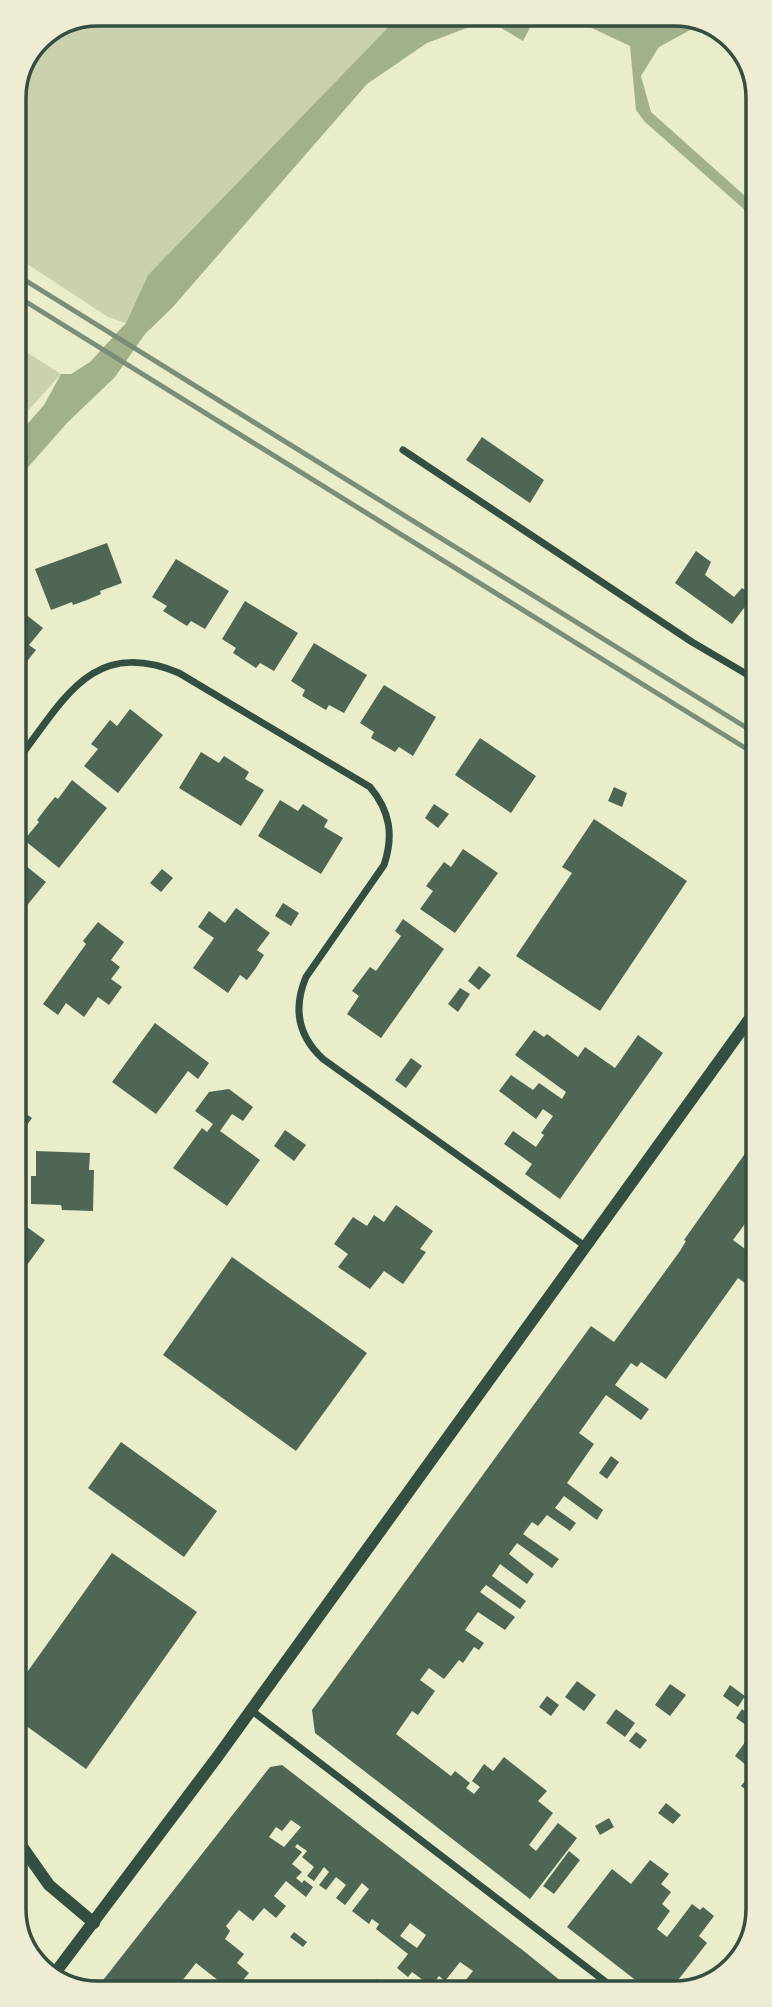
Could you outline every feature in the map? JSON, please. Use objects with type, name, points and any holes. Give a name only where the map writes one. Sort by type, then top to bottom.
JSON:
[{"type":"street","points":[[403,450],[692,642],[746,674]]},
{"type":"street","points":[[26,750],[84,679],[113,664],[147,662],[179,673],[370,787],[379,797],[389,821],[389,850],[384,865],[306,977],[300,990],[298,1005],[303,1035],[323,1059],[585,1246]]},
{"type":"street","points":[[59,1969],[251,1710],[746,1024]]},
{"type":"street","points":[[251,1710],[605,1981]]},
{"type":"street","points":[[26,1855],[49,1885],[94,1923]]},
{"type":"shaded area","points":[[98,26],[389,26],[148,275],[126,323],[108,317],[26,263],[26,93],[34,66],[41,54],[58,38],[84,28]]},
{"type":"shaded area","points":[[389,26],[472,26],[427,43],[367,84],[172,308],[145,334],[115,377],[67,423],[26,470],[26,425],[44,405],[61,374],[71,374],[90,362],[126,323],[148,275]]},
{"type":"shaded area","points":[[498,26],[531,26],[523,41]]},
{"type":"shaded area","points":[[588,26],[679,26],[692,29],[659,47],[641,76],[651,112],[746,197],[746,211],[645,122],[636,110],[630,46]]},
{"type":"shaded area","points":[[26,352],[61,374],[26,413]]},
{"type":"building","points":[[482,437],[544,480],[530,503],[466,460]]},
{"type":"building","points":[[107,543],[122,583],[100,591],[101,594],[87,600],[51,610],[35,569]]},
{"type":"building","points":[[696,551],[711,562],[705,575],[734,597],[742,588],[746,591],[746,605],[732,624],[675,583]]},
{"type":"building","points":[[176,559],[229,591],[205,629],[191,621],[187,626],[163,611],[167,606],[152,597]]},
{"type":"building","points":[[245,601],[298,633],[274,671],[260,663],[256,668],[233,653],[236,648],[222,639]]},
{"type":"building","points":[[26,615],[43,628],[29,645],[36,650],[26,663]]},
{"type":"building","points":[[314,643],[367,675],[344,713],[329,705],[326,710],[302,696],[305,690],[291,681]]},
{"type":"building","points":[[384,685],[436,717],[413,756],[399,747],[395,752],[371,738],[374,732],[360,723]]},
{"type":"building","points":[[130,709],[163,735],[118,793],[84,766],[98,749],[91,744],[110,720],[117,726]]},
{"type":"building","points":[[480,738],[536,776],[511,813],[455,775]]},
{"type":"building","points":[[201,752],[219,763],[224,756],[249,772],[245,779],[264,790],[241,826],[179,788]]},
{"type":"building","points":[[72,780],[107,808],[59,868],[26,842],[46,808],[55,797],[58,799]]},
{"type":"building","points":[[614,787],[627,793],[622,807],[608,801]]},
{"type":"building","points":[[280,800],[298,811],[303,804],[328,820],[324,827],[343,838],[321,874],[258,836]]},
{"type":"building","points":[[434,804],[449,814],[438,828],[425,818]]},
{"type":"building","points":[[594,819],[687,881],[600,1011],[516,956],[572,873],[562,867]]},
{"type":"building","points":[[463,849],[498,873],[455,933],[420,909],[433,891],[426,886],[444,862],[451,867]]},
{"type":"building","points":[[26,866],[46,882],[26,907]]},
{"type":"building","points":[[162,869],[173,878],[161,892],[150,883]]},
{"type":"building","points":[[283,903],[299,913],[291,926],[275,916]]},
{"type":"building","points":[[236,908],[270,933],[257,950],[264,955],[256,968],[247,980],[240,975],[228,993],[193,968],[214,938],[198,927],[209,911],[225,923]]},
{"type":"building","points":[[403,919],[444,949],[381,1038],[347,1014],[359,996],[352,991],[370,967],[376,971],[401,936],[395,931]]},
{"type":"building","points":[[98,922],[124,942],[111,960],[120,967],[111,979],[122,987],[109,1005],[98,997],[84,1017],[66,1003],[58,1015],[43,1004],[86,944],[83,941]]},
{"type":"building","points":[[479,966],[491,975],[479,990],[468,981]]},
{"type":"building","points":[[460,988],[470,994],[458,1012],[448,1004]]},
{"type":"building","points":[[155,1023],[209,1063],[198,1079],[188,1071],[156,1114],[112,1082]]},
{"type":"building","points":[[534,1030],[544,1037],[547,1034],[578,1057],[585,1047],[615,1068],[638,1035],[663,1053],[560,1199],[525,1174],[532,1164],[504,1144],[513,1131],[536,1147],[544,1135],[541,1133],[553,1116],[543,1109],[536,1119],[499,1091],[511,1075],[533,1090],[539,1083],[562,1099],[566,1092],[515,1055]]},
{"type":"building","points":[[411,1058],[422,1066],[406,1088],[395,1080]]},
{"type":"building","points":[[229,1089],[253,1107],[243,1121],[232,1114],[220,1131],[260,1160],[227,1206],[173,1168],[202,1128],[207,1132],[213,1124],[195,1111],[209,1092]]},
{"type":"building","points":[[26,1114],[32,1118],[26,1126]]},
{"type":"building","points":[[285,1130],[306,1145],[294,1161],[274,1146]]},
{"type":"building","points":[[36,1151],[90,1153],[89,1170],[94,1170],[93,1211],[62,1210],[61,1205],[31,1204],[31,1176],[36,1176]]},
{"type":"building","points":[[746,1152],[746,1222],[733,1240],[746,1250],[746,1284],[738,1278],[666,1379],[641,1362],[637,1367],[631,1363],[615,1385],[649,1409],[641,1420],[606,1395],[579,1433],[594,1444],[567,1483],[603,1510],[597,1520],[564,1496],[555,1508],[576,1523],[570,1531],[547,1515],[538,1526],[532,1522],[523,1534],[559,1559],[552,1568],[517,1543],[509,1554],[534,1574],[527,1584],[500,1564],[492,1576],[526,1601],[520,1609],[486,1585],[480,1592],[515,1617],[505,1630],[478,1612],[465,1630],[484,1643],[479,1650],[474,1647],[463,1663],[459,1660],[444,1679],[429,1668],[420,1680],[435,1691],[418,1715],[412,1711],[396,1734],[451,1776],[455,1771],[470,1783],[466,1788],[474,1794],[480,1787],[472,1781],[484,1764],[493,1771],[504,1757],[547,1791],[538,1801],[553,1813],[529,1845],[536,1851],[558,1823],[577,1838],[530,1899],[315,1733],[312,1710],[591,1326],[614,1342],[680,1251],[686,1241],[684,1240]]},
{"type":"building","points":[[396,1205],[433,1231],[420,1249],[426,1252],[403,1284],[384,1271],[370,1289],[338,1267],[348,1254],[334,1244],[353,1217],[367,1226],[374,1215],[384,1222]]},
{"type":"building","points":[[26,1226],[45,1240],[26,1266]]},
{"type":"building","points":[[232,1257],[367,1353],[296,1451],[163,1355]]},
{"type":"building","points":[[121,1442],[217,1511],[184,1557],[88,1488]]},
{"type":"building","points":[[611,1456],[619,1462],[607,1479],[599,1473]]},
{"type":"building","points":[[112,1553],[197,1612],[86,1769],[26,1726],[26,1674]]},
{"type":"building","points":[[577,1681],[596,1695],[584,1711],[565,1697]]},
{"type":"building","points":[[670,1684],[686,1695],[670,1716],[655,1705]]},
{"type":"building","points":[[730,1685],[745,1696],[738,1707],[723,1696]]},
{"type":"building","points":[[547,1696],[559,1705],[551,1716],[539,1707]]},
{"type":"building","points":[[616,1709],[635,1723],[625,1737],[606,1723]]},
{"type":"building","points":[[742,1709],[746,1713],[746,1725],[736,1718]]},
{"type":"building","points":[[636,1732],[647,1740],[640,1749],[629,1741]]},
{"type":"building","points":[[746,1741],[746,1765],[735,1756]]},
{"type":"building","points":[[282,1765],[561,1981],[465,1981],[473,1971],[460,1962],[445,1981],[439,1976],[435,1981],[424,1981],[412,1972],[408,1977],[397,1968],[408,1954],[376,1929],[379,1924],[372,1919],[369,1924],[352,1911],[369,1889],[362,1883],[345,1905],[336,1898],[346,1885],[336,1877],[326,1890],[319,1885],[329,1872],[324,1867],[314,1881],[307,1876],[314,1867],[302,1857],[307,1851],[297,1844],[295,1847],[302,1852],[292,1864],[302,1872],[296,1878],[313,1887],[306,1897],[286,1881],[274,1896],[286,1906],[276,1918],[264,1908],[253,1921],[239,1910],[226,1926],[230,1931],[225,1939],[244,1954],[237,1963],[249,1973],[242,1981],[219,1981],[196,1963],[182,1981],[102,1981],[270,1767]],"holes":[[[291,1820],[301,1827],[284,1847],[269,1837],[276,1827],[282,1831]],[[410,1923],[426,1935],[417,1948],[400,1936]]]},
{"type":"building","points":[[666,1803],[681,1815],[673,1824],[658,1813]]},
{"type":"building","points":[[609,1818],[614,1827],[600,1835],[595,1826]]},
{"type":"building","points":[[569,1851],[580,1860],[554,1894],[543,1886]]},
{"type":"building","points":[[650,1860],[669,1874],[661,1884],[671,1892],[662,1904],[670,1911],[657,1929],[667,1937],[692,1904],[700,1910],[703,1907],[714,1916],[699,1936],[707,1943],[678,1981],[637,1981],[567,1927],[612,1869],[631,1884]]},
{"type":"building","points":[[294,1932],[307,1942],[303,1947],[290,1937]]},
{"type":"railway","points":[[26,281],[746,727]]},
{"type":"railway","points":[[26,302],[746,748]]}]
